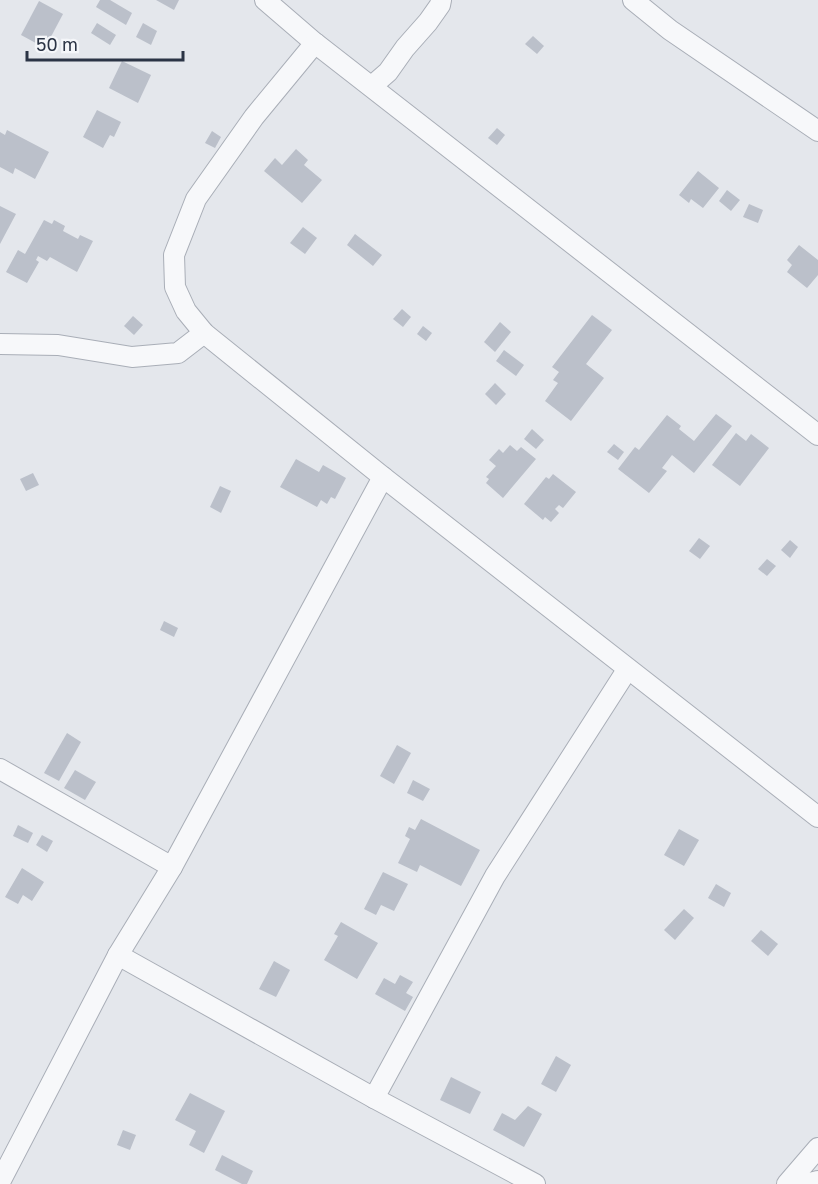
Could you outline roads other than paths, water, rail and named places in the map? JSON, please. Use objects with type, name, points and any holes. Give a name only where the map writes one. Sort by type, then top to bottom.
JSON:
[{"type":"street","points":[[266,0],[315,43],[818,435]]},
{"type":"street","points":[[372,86],[388,72],[428,22],[441,0]]},
{"type":"street","points":[[633,0],[670,30],[818,130]]},
{"type":"street","points":[[315,43],[254,117],[196,199],[174,255],[175,288],[186,311],[204,333],[383,477],[627,670],[818,817]]},
{"type":"street","points":[[0,344],[58,345],[132,357],[178,354],[204,333]]},
{"type":"street","points":[[0,1182],[118,956],[172,867],[383,477]]},
{"type":"street","points":[[374,1098],[495,876],[627,670]]},
{"type":"street","points":[[0,769],[172,867]]},
{"type":"street","points":[[118,956],[535,1184]]},
{"type":"street","points":[[787,1184],[818,1148]]},
{"type":"street","points":[[806,1184],[818,1181]]}]
